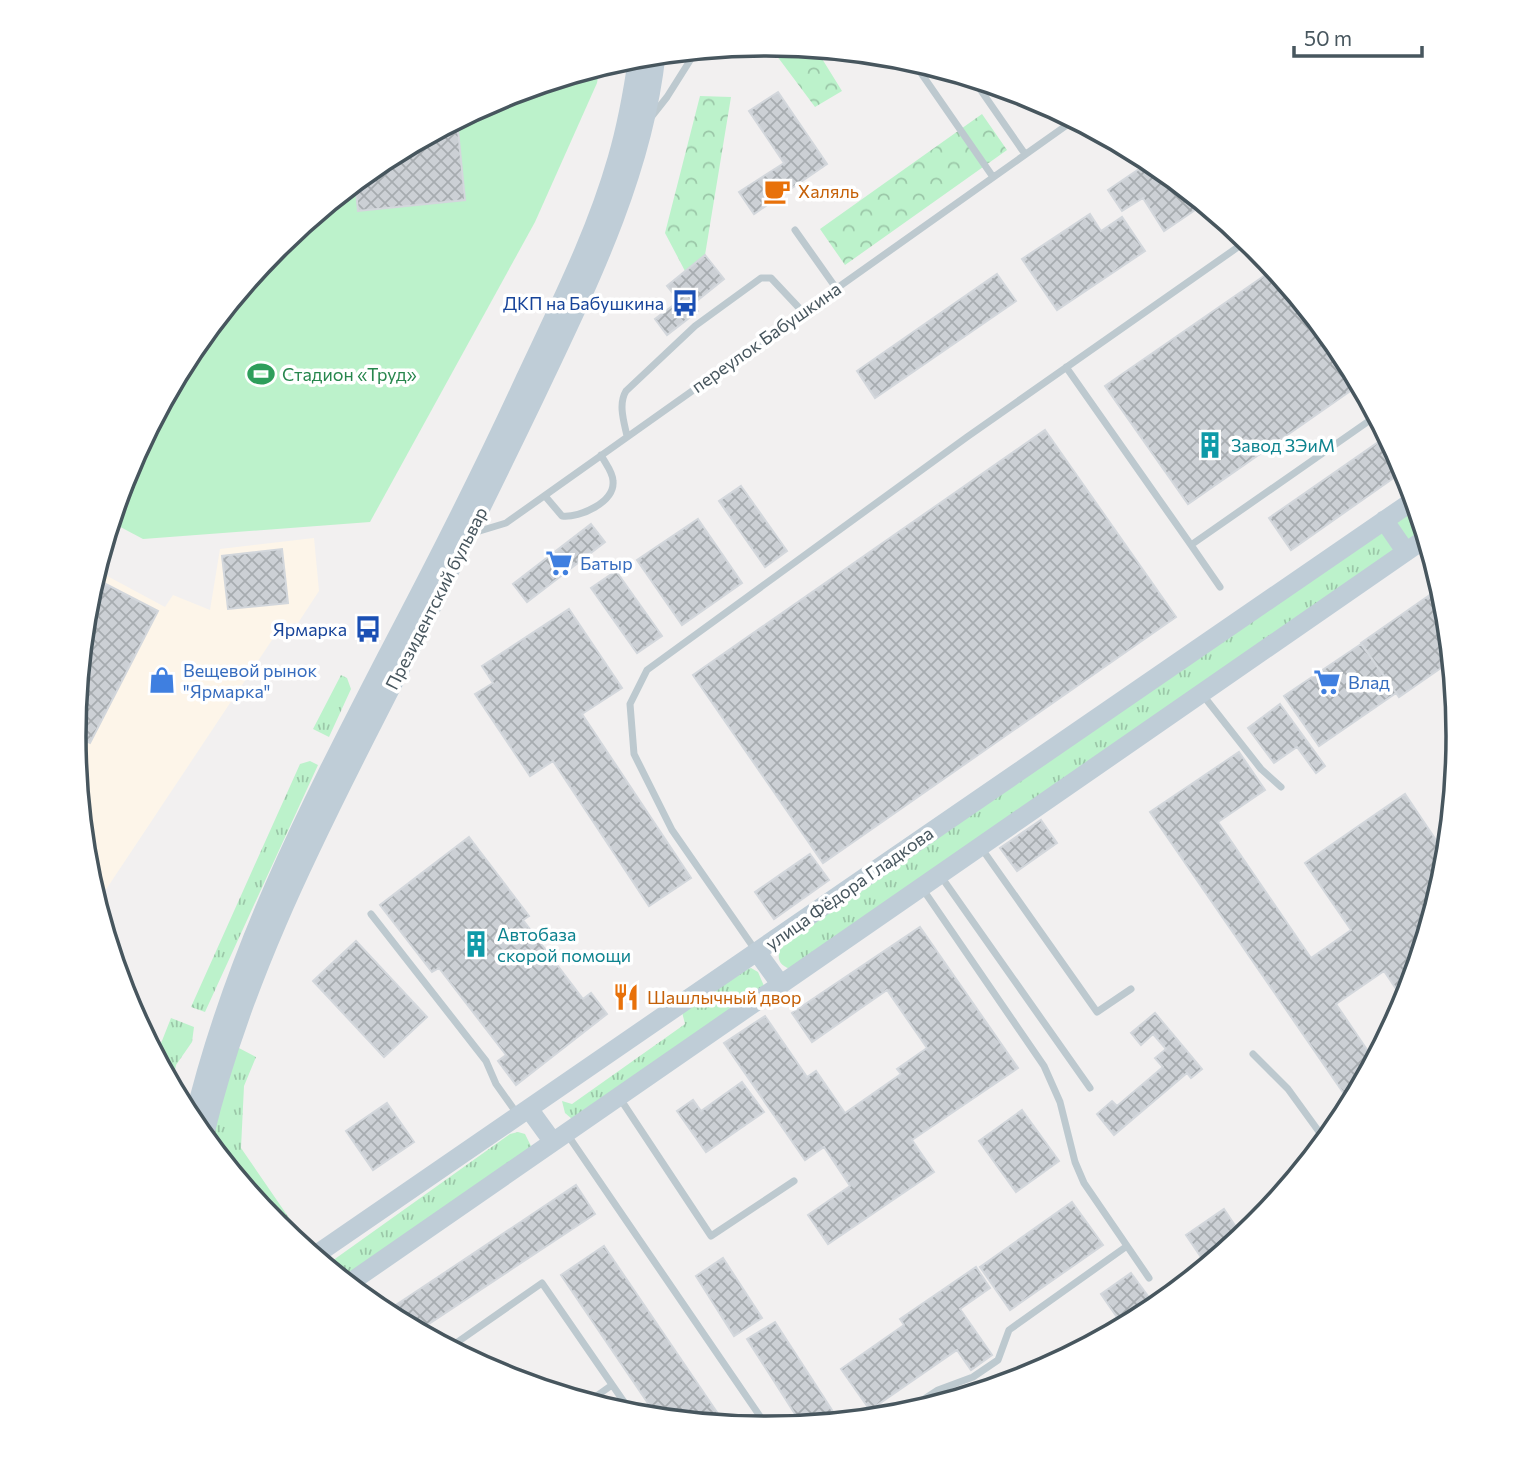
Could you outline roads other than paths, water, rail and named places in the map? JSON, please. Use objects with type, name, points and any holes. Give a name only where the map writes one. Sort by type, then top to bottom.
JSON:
[{"type":"main road","name":"Президентский бульвар","points":[[197,1108],[220,1022],[266,905],[322,783],[460,532],[586,288],[620,204],[643,127],[654,66]]},
{"type":"main road","name":"Президентский бульвар","points":[[207,1123],[217,1079],[268,941],[460,532],[495,444],[594,225],[617,160],[636,69]]},
{"type":"main road","name":"улица Фёдора Гладкова","points":[[322,1250],[1406,506]]},
{"type":"main road","points":[[1384,520],[1406,552]]},
{"type":"main road","points":[[356,1278],[1418,544]]},
{"type":"main road","points":[[757,952],[781,985]]},
{"type":"main road","points":[[524,1112],[560,1138]]},
{"type":"lane","points":[[643,127],[667,97],[690,61]]},
{"type":"lane","points":[[921,74],[993,177]]},
{"type":"lane","points":[[981,91],[1025,154]]},
{"type":"lane","name":"переулок Бабушкина","points":[[460,532],[482,532],[506,523],[1066,126]]},
{"type":"lane","points":[[795,230],[836,288]]},
{"type":"lane","points":[[757,952],[672,830],[634,754],[630,704],[647,670],[967,437],[1238,247]]},
{"type":"lane","points":[[626,436],[622,397],[626,391],[695,326],[761,278],[771,278],[802,311]]},
{"type":"lane","points":[[1066,367],[1220,587]]},
{"type":"lane","points":[[1191,545],[1369,421]]},
{"type":"lane","points":[[545,496],[562,516],[572,517],[604,499],[613,489],[613,478],[601,455]]},
{"type":"lane","points":[[1202,693],[1261,769],[1281,787]]},
{"type":"lane","points":[[981,846],[1097,1012],[1130,989]]},
{"type":"lane","points":[[940,874],[1090,1088]]},
{"type":"lane","points":[[921,887],[1044,1066],[1060,1102],[1075,1162],[1084,1183],[1149,1278]]},
{"type":"lane","points":[[371,914],[486,1061],[496,1084],[524,1112]]},
{"type":"lane","points":[[1253,1054],[1288,1089],[1319,1131]]},
{"type":"lane","points":[[619,1097],[711,1236],[794,1181]]},
{"type":"lane","points":[[560,1138],[759,1416]]},
{"type":"lane","points":[[928,1396],[972,1377],[998,1360],[1009,1330],[1126,1245]]},
{"type":"lane","points":[[458,1342],[542,1283],[623,1401]]},
{"type":"lane","points":[[598,1395],[612,1385]]},
{"type":"place","name":"Халяль","points":[[777,191]]},
{"type":"place","name":"ДКП на Бабушкина","points":[[685,303]]},
{"type":"place","name":"Стадион «Труд»","points":[[261,374]]},
{"type":"place","name":"Завод ЗЭиМ","points":[[1210,445]]},
{"type":"place","name":"Батыр","points":[[559,563]]},
{"type":"place","name":"Ярмарка","points":[[368,629]]},
{"type":"place","name":"Вещевой рынок \"Ярмарка\"","points":[[162,680]]},
{"type":"place","name":"Влад","points":[[1327,682]]},
{"type":"place","name":"Автобаза скорой помощи","points":[[476,944]]},
{"type":"place","name":"Шашлычный двор","points":[[626,997]]}]
